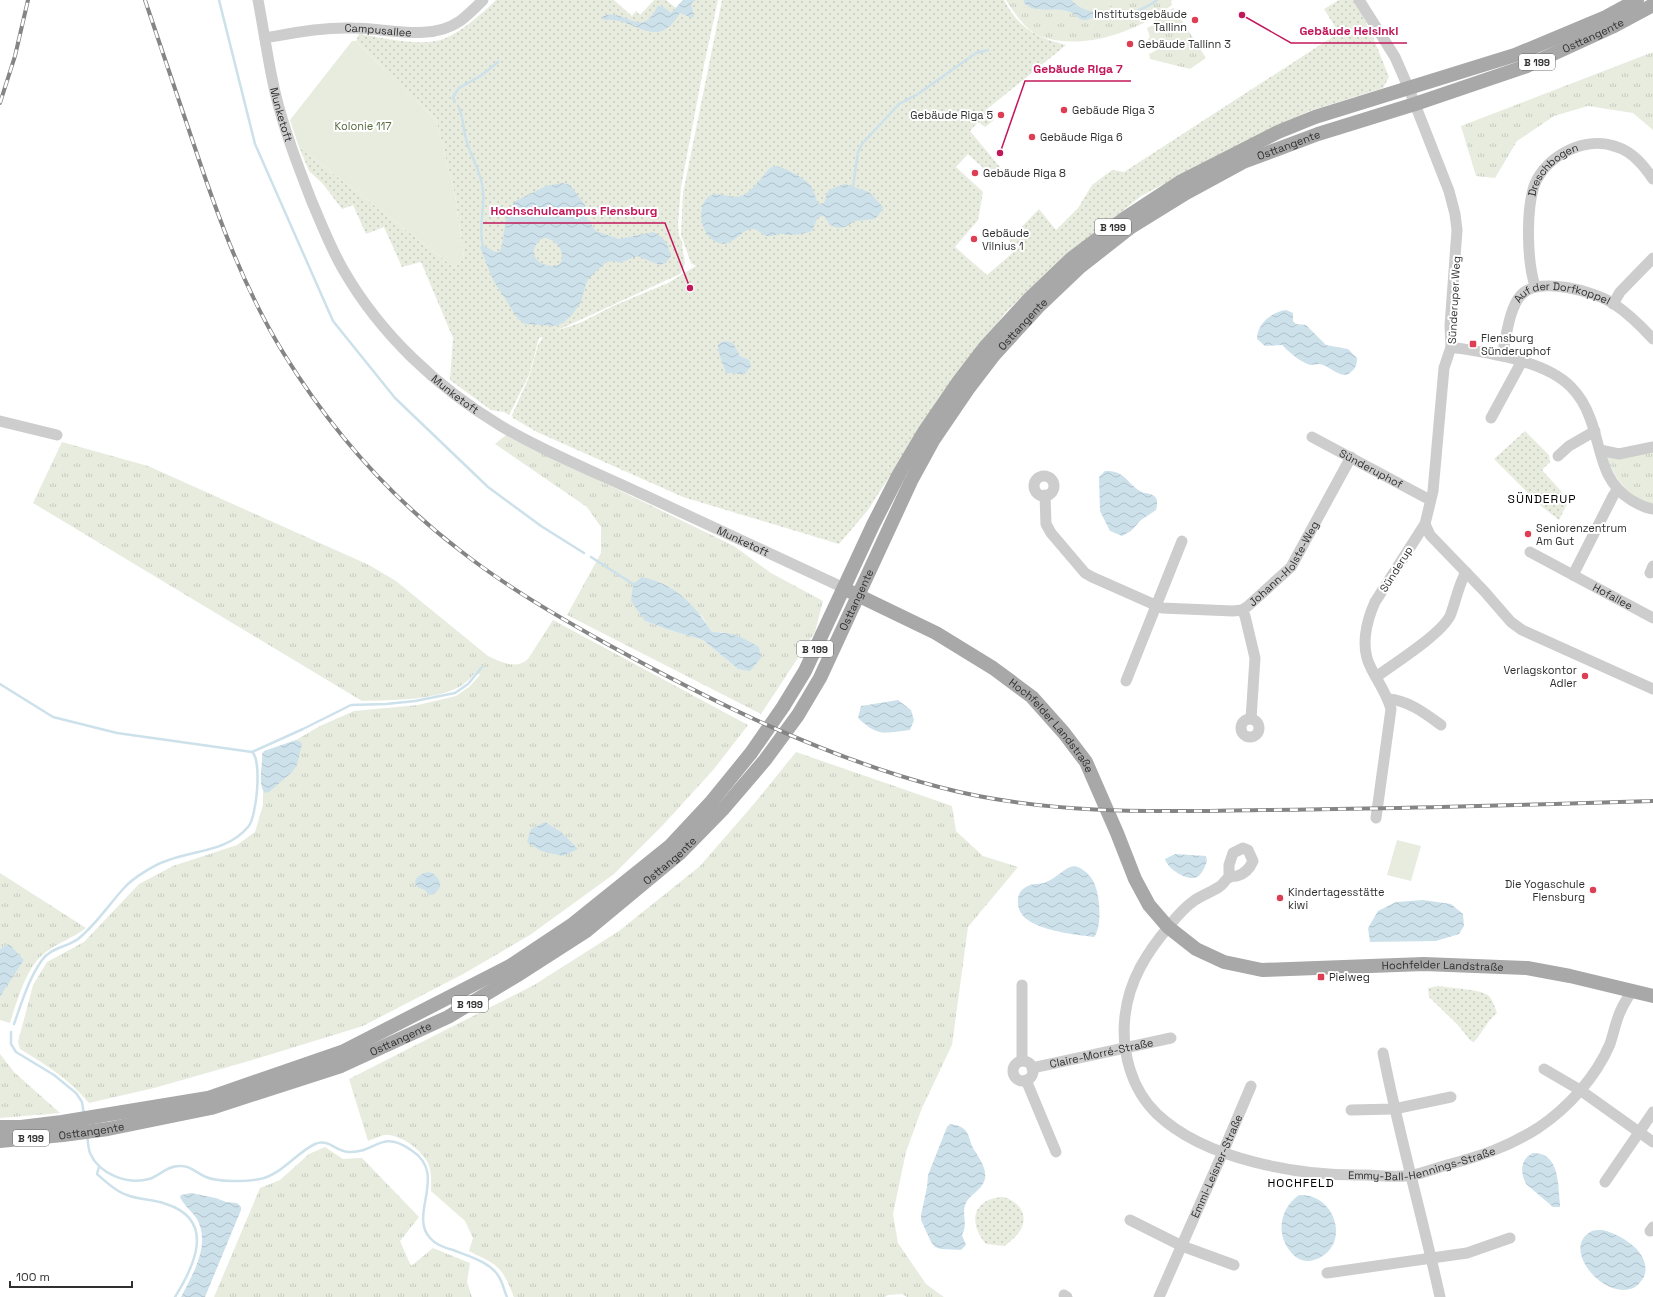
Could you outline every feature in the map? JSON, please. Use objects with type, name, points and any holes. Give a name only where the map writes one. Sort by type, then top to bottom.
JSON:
[{"type":"main road","name":"Osttangente","points":[[107,1122],[208,1098],[344,1051],[510,966],[573,924],[670,846],[722,789],[751,753],[784,707],[805,671],[899,474],[924,432],[959,381],[985,347],[1030,298],[1072,258],[1125,218],[1180,182],[1238,151],[1278,132],[1315,117],[1515,55],[1606,17],[1637,0]]},
{"type":"main road","name":"Osttangente","points":[[0,1141],[62,1129],[211,1108],[341,1066],[448,1017],[516,976],[586,930],[680,853],[724,808],[765,760],[798,715],[820,678],[911,481],[934,439],[968,389],[994,356],[1038,307],[1080,267],[1131,227],[1186,193],[1243,162],[1318,134],[1527,66],[1612,27],[1653,4]]},
{"type":"main road","name":"Munketoft","points":[[844,588],[859,596]]},
{"type":"main road","name":"Hochfelder Landstraße","points":[[859,596],[936,633],[993,668],[1032,697],[1064,733],[1086,762],[1117,833],[1135,880],[1149,905],[1168,927],[1196,949],[1224,962],[1262,970],[1424,964],[1527,968],[1632,990],[1653,996]]},
{"type":"main road","name":"Osttangente","points":[[0,1128],[21,1127],[62,1129]]},
{"type":"street","name":"Munketoft","points":[[258,0],[275,92],[282,119],[298,168],[327,238],[344,271],[365,303],[380,323],[411,356],[436,380],[470,406],[526,439],[844,588]]},
{"type":"street","name":"Campusallee","points":[[265,38],[327,28],[420,32],[439,30],[460,21],[482,0]]},
{"type":"street","name":"Sünderuper Weg","points":[[1359,0],[1395,57],[1449,191],[1455,214],[1457,247],[1450,326],[1451,347],[1444,368],[1434,479],[1425,524]]},
{"type":"street","name":"Dreschbogen","points":[[1535,286],[1531,273],[1529,230],[1531,199],[1537,180],[1543,169],[1552,160],[1578,147],[1591,144],[1607,144],[1618,147],[1630,153],[1653,179]]},
{"type":"street","points":[[1613,304],[1620,292],[1653,258]]},
{"type":"street","name":"Auf der Dorfkoppel","points":[[1502,356],[1514,305],[1526,290],[1535,286],[1573,289],[1594,294],[1613,304],[1640,324],[1653,339]]},
{"type":"street","points":[[1451,347],[1522,361],[1543,369],[1571,386],[1584,406],[1595,431],[1602,462],[1607,474],[1618,490],[1643,507],[1653,509]]},
{"type":"street","points":[[1491,418],[1522,361]]},
{"type":"street","points":[[0,421],[57,435]]},
{"type":"street","points":[[1558,456],[1569,446],[1595,431]]},
{"type":"street","name":"Sünderuphof","points":[[1312,437],[1430,500]]},
{"type":"street","points":[[1600,450],[1619,454],[1653,447]]},
{"type":"street","name":"Johann-Holste-Weg","points":[[1045,495],[1046,524],[1051,533],[1085,573],[1092,578],[1155,606],[1170,610],[1242,610],[1291,567],[1350,457]]},
{"type":"street","points":[[1573,575],[1613,496],[1618,490]]},
{"type":"street","points":[[1425,524],[1430,535],[1511,622],[1522,630],[1653,689]]},
{"type":"street","name":"Sünderup","points":[[1376,818],[1391,709],[1388,699],[1367,659],[1365,646],[1370,614],[1375,602],[1425,524]]},
{"type":"street","points":[[1126,681],[1182,541]]},
{"type":"street","name":"Hofallee","points":[[1530,552],[1653,618]]},
{"type":"street","points":[[1376,677],[1420,646],[1442,626],[1449,617],[1461,581],[1466,572]]},
{"type":"street","points":[[1242,610],[1245,616],[1255,658],[1251,719]]},
{"type":"street","points":[[1388,699],[1396,700],[1416,708],[1441,726]]},
{"type":"street","points":[[1168,927],[1180,913],[1194,901],[1221,886],[1229,877]]},
{"type":"street","name":"Emmy-Ball-Hennings-Straße","points":[[1168,927],[1155,942],[1140,966],[1132,986],[1125,1015],[1124,1049],[1130,1070],[1139,1092],[1156,1114],[1169,1124],[1192,1138],[1223,1152],[1253,1162],[1333,1176],[1412,1175],[1489,1153],[1540,1127],[1557,1114],[1580,1090],[1599,1065],[1609,1045],[1621,1010],[1632,990]]},
{"type":"street","points":[[1022,984],[1022,1061]]},
{"type":"street","name":"Claire-Morré-Straße","points":[[1032,1068],[1171,1038]]},
{"type":"street","points":[[1383,1052],[1394,1110],[1412,1175],[1440,1297]]},
{"type":"street","points":[[1022,1061],[1029,1063],[1032,1068],[1032,1075],[1026,1080],[1018,1079],[1014,1074],[1015,1065],[1022,1061]]},
{"type":"street","points":[[1544,1069],[1580,1090],[1653,1142]]},
{"type":"street","points":[[1026,1080],[1056,1152]]},
{"type":"street","name":"Emmi-Leisner-Straße","points":[[1159,1297],[1251,1086]]},
{"type":"street","points":[[1351,1110],[1394,1110],[1451,1098]]},
{"type":"street","points":[[1605,1182],[1653,1112]]},
{"type":"street","points":[[1130,1220],[1182,1246],[1234,1265]]},
{"type":"street","points":[[1327,1273],[1467,1253],[1510,1238]]},
{"type":"green space","points":[[496,0],[614,0],[632,16],[636,11],[640,15],[654,0],[666,0],[676,8],[683,0],[718,0],[681,187],[678,224],[679,235],[683,245],[685,263],[683,269],[680,274],[556,331],[582,322],[613,306],[668,283],[696,266],[691,263],[681,235],[683,193],[722,0],[1004,0],[1022,25],[1037,35],[1066,45],[986,110],[994,120],[985,127],[978,122],[970,131],[1004,172],[995,179],[968,154],[956,167],[983,192],[978,220],[955,247],[987,275],[1016,250],[1009,240],[1039,209],[1056,230],[1078,208],[1092,185],[1112,170],[1124,172],[1337,34],[1338,31],[1324,9],[1339,0],[1354,0],[1371,32],[1389,77],[1383,88],[1309,111],[1232,148],[1141,196],[1045,274],[1006,312],[936,404],[868,510],[839,544],[683,497],[537,432],[513,418],[512,415],[529,377],[538,345],[543,337],[539,338],[529,375],[509,415],[504,412],[491,410],[450,380],[453,338],[421,262],[402,267],[384,227],[366,234],[353,205],[342,209],[323,184],[309,171],[299,147],[455,268],[464,257],[455,195],[436,120],[356,41],[359,34],[407,42],[427,42],[443,39],[468,25]]},
{"type":"green space","points":[[1006,0],[1173,0],[1171,1],[1172,5],[1143,23],[1127,30],[1093,40],[1076,42],[1059,41],[1042,37],[1031,31],[1021,22]]},
{"type":"green space","points":[[1071,0],[1124,0],[1106,8],[1095,11],[1087,11],[1079,7]]},
{"type":"green space","points":[[1173,8],[1175,9],[1172,11],[1177,20],[1180,18],[1206,58],[1190,69],[1150,59],[1149,54],[1157,50],[1159,44],[1157,41],[1150,44],[1148,39],[1150,37],[1147,28],[1155,24],[1154,21]]},
{"type":"green space","name":"Kolonie 117","points":[[352,41],[356,41],[436,120],[455,195],[464,257],[455,268],[299,147],[290,120]]},
{"type":"green space","points":[[1653,52],[1653,130],[1633,113],[1588,106],[1554,116],[1517,141],[1495,178],[1476,176],[1461,126]]},
{"type":"green space","points":[[1525,431],[1549,455],[1550,462],[1542,470],[1569,500],[1559,520],[1541,506],[1494,459]]},
{"type":"green space","points":[[506,435],[734,546],[771,573],[823,601],[815,632],[761,714],[567,615],[601,553],[601,527],[587,507],[495,444]],"holes":[[[701,615],[712,632],[723,632],[738,669],[703,640],[645,621]]]},
{"type":"green space","points":[[62,442],[148,466],[369,565],[396,581],[488,656],[498,661],[508,664],[519,664],[528,659],[553,620],[748,725],[714,769],[663,825],[614,874],[530,935],[465,973],[363,1026],[154,1088],[89,1103],[65,1080],[20,1049],[18,1042],[33,985],[47,962],[84,942],[139,884],[173,866],[237,845],[255,832],[263,805],[263,790],[265,793],[292,772],[299,741],[296,740],[320,726],[354,711],[418,705],[456,696],[469,687],[480,675],[476,672],[466,682],[455,689],[430,696],[401,700],[362,701],[33,503]]},
{"type":"green space","points":[[1653,450],[1653,504],[1637,498],[1624,487],[1614,473],[1607,457]]},
{"type":"green space","points":[[796,752],[952,806],[956,831],[983,856],[1018,867],[968,927],[952,1045],[922,1108],[906,1152],[893,1214],[898,1243],[926,1284],[944,1297],[907,1297],[902,1294],[888,1295],[885,1297],[514,1297],[502,1272],[487,1260],[469,1251],[473,1238],[465,1221],[431,1191],[429,1166],[421,1153],[406,1141],[395,1136],[384,1135],[368,1141],[349,1079],[534,985],[619,931],[700,866],[753,805]]},
{"type":"green space","points":[[1397,840],[1421,846],[1411,881],[1387,875]]},
{"type":"green space","points":[[0,873],[86,928],[46,952],[39,958],[23,985],[10,1023],[0,1020],[0,997],[24,960],[6,945],[0,949]]},
{"type":"green space","points":[[1438,986],[1480,992],[1489,996],[1492,1000],[1497,1013],[1473,1042],[1429,997],[1428,988]]},
{"type":"green space","points":[[0,1054],[14,1072],[60,1113],[0,1118]]},
{"type":"green space","points":[[325,1147],[343,1159],[362,1158],[419,1217],[400,1241],[411,1266],[433,1248],[470,1263],[467,1282],[472,1297],[214,1297],[260,1188],[280,1180],[309,1154]]},
{"type":"green space","points":[[1003,1197],[1012,1201],[1020,1208],[1023,1216],[1021,1230],[1005,1246],[986,1244],[980,1236],[977,1228],[975,1220],[976,1213],[979,1207],[985,1202]]},
{"type":"water","points":[[683,0],[696,0],[691,4],[694,16],[692,18],[680,13],[672,24],[664,30],[657,32],[649,32],[624,22],[602,19],[602,17],[608,15],[614,15],[633,21],[644,22],[649,19],[658,6],[662,6],[671,13]]},
{"type":"water","points":[[1024,0],[1071,0],[1083,9],[1098,11],[1100,13],[1095,17],[1083,20],[1067,11],[1033,8],[1024,3]]},
{"type":"water","points":[[775,166],[784,168],[794,173],[808,183],[813,190],[818,204],[824,203],[828,191],[845,184],[869,192],[883,207],[881,212],[875,219],[855,221],[845,227],[837,228],[830,225],[824,216],[818,217],[812,231],[802,234],[782,234],[769,236],[751,229],[747,230],[732,241],[724,244],[713,240],[708,236],[702,224],[701,217],[701,211],[706,199],[714,194],[732,197],[741,196],[753,188],[770,168]]},
{"type":"water","points":[[562,183],[570,185],[585,205],[587,218],[596,231],[619,239],[653,232],[665,241],[671,256],[666,263],[660,265],[637,256],[620,263],[615,261],[606,262],[589,278],[581,302],[572,315],[564,322],[555,326],[525,324],[518,319],[493,280],[480,247],[485,246],[495,252],[499,252],[502,246],[506,218],[514,202],[546,186]],"holes":[[[543,238],[554,241],[561,250],[562,258],[560,263],[555,266],[548,266],[541,263],[536,259],[534,253],[535,246]]]},
{"type":"water","points":[[1286,310],[1293,313],[1293,321],[1296,324],[1306,325],[1326,345],[1348,349],[1357,358],[1356,366],[1353,370],[1344,375],[1324,365],[1306,364],[1291,354],[1282,345],[1265,346],[1257,339],[1259,328],[1270,316]]},
{"type":"water","points":[[726,341],[733,343],[740,356],[749,360],[751,366],[745,374],[726,373],[718,345],[721,342]]},
{"type":"water","points":[[1105,471],[1120,474],[1133,486],[1142,492],[1155,496],[1157,500],[1156,510],[1141,520],[1131,531],[1122,536],[1110,531],[1100,511],[1099,477]]},
{"type":"water","points":[[642,577],[654,580],[674,590],[683,597],[691,604],[712,632],[737,636],[748,640],[759,647],[761,658],[750,671],[738,669],[703,640],[645,621],[631,601],[633,584]]},
{"type":"water","points":[[898,700],[911,710],[914,720],[910,730],[887,733],[876,731],[858,718],[861,706]]},
{"type":"water","points":[[296,740],[302,744],[297,765],[292,772],[269,792],[265,793],[261,785],[262,754],[264,751]]},
{"type":"water","points":[[545,822],[561,832],[578,849],[563,856],[541,851],[527,842],[531,829]]},
{"type":"water","points":[[1175,854],[1206,856],[1207,861],[1201,874],[1194,878],[1190,878],[1173,870],[1165,859]]},
{"type":"water","points":[[1075,866],[1082,869],[1089,875],[1095,884],[1097,891],[1099,900],[1099,925],[1094,937],[1048,929],[1027,919],[1020,912],[1018,897],[1023,889],[1030,885],[1046,882],[1067,868]]},
{"type":"water","points":[[429,872],[437,877],[440,883],[438,890],[431,895],[418,887],[415,882],[415,880],[420,876]]},
{"type":"water","points":[[1423,900],[1451,904],[1463,914],[1464,926],[1459,934],[1436,941],[1370,942],[1368,928],[1378,911],[1396,902]]},
{"type":"water","points":[[6,945],[10,945],[24,960],[0,997],[0,949]]},
{"type":"water","points":[[950,1124],[957,1125],[966,1131],[985,1170],[985,1179],[981,1187],[969,1198],[965,1205],[965,1227],[962,1235],[966,1245],[961,1250],[941,1249],[935,1247],[931,1242],[921,1220],[928,1175],[947,1127]]},
{"type":"water","points":[[1533,1153],[1542,1154],[1553,1164],[1558,1180],[1560,1207],[1553,1207],[1526,1184],[1522,1166],[1523,1162]]},
{"type":"water","points":[[191,1193],[216,1198],[226,1202],[237,1203],[241,1207],[205,1297],[181,1297],[191,1279],[199,1259],[201,1249],[201,1229],[197,1219],[180,1197],[181,1195]]},
{"type":"water","points":[[1299,1195],[1312,1197],[1323,1203],[1335,1222],[1336,1234],[1333,1244],[1326,1254],[1310,1261],[1300,1260],[1295,1256],[1285,1244],[1283,1236],[1282,1221],[1284,1213],[1293,1200]]},
{"type":"water","points":[[1602,1230],[1610,1232],[1626,1240],[1634,1246],[1644,1260],[1646,1268],[1644,1277],[1634,1288],[1619,1290],[1608,1286],[1597,1279],[1583,1260],[1580,1249],[1582,1240],[1591,1231]]},
{"type":"waterway","points":[[219,0],[255,144],[333,321],[395,398],[488,487],[541,526],[584,553]]},
{"type":"waterway","points":[[1100,13],[1106,16],[1118,17],[1142,9],[1157,0]]},
{"type":"waterway","points":[[853,186],[858,152],[862,144],[899,104],[918,94],[976,53],[988,50]]},
{"type":"waterway","points":[[455,102],[453,97],[459,88],[482,75],[498,62]]},
{"type":"waterway","points":[[459,108],[469,149],[482,184],[483,198],[481,232],[483,247]]},
{"type":"waterway","points":[[591,557],[633,584]]},
{"type":"waterway","points":[[0,684],[53,717],[117,733],[252,752],[351,705],[415,701],[455,693],[468,684],[482,667]]},
{"type":"waterway","points":[[14,1024],[29,983],[45,956],[54,950],[74,942],[85,933],[129,883],[156,865],[177,857],[220,846],[240,835],[248,827],[254,812],[258,777],[255,757],[252,752]]},
{"type":"waterway","points":[[11,1032],[11,1044],[16,1052],[54,1075],[76,1093],[82,1102],[84,1115]]},
{"type":"waterway","points":[[87,1135],[90,1153],[100,1167],[115,1176],[132,1180],[149,1179],[174,1166],[186,1167],[211,1179],[232,1181],[254,1180],[268,1177],[282,1169],[301,1153],[315,1144],[324,1143],[349,1152],[366,1149],[385,1142],[401,1144],[411,1150],[422,1160],[427,1170],[428,1182],[423,1218],[424,1228],[430,1238],[441,1246],[472,1257],[491,1267],[500,1279],[507,1297]]},
{"type":"waterway","points":[[99,1167],[97,1174],[123,1194],[166,1204],[182,1211],[191,1221],[196,1232],[197,1244],[189,1271],[175,1297]]},
{"type":"railway","points":[[0,103],[15,56],[28,0]]},
{"type":"railway","points":[[145,0],[222,226],[244,278],[256,304],[284,354],[302,382],[342,436],[387,486],[411,509],[479,565],[533,601],[647,666],[768,726],[852,760],[939,787],[1019,803],[1099,810],[1181,811],[1409,808],[1653,801]]},
{"type":"place","name":"Gebäude Helsinki","points":[[1242,15]]},
{"type":"place","name":"Institutsgebäude Tallinn","points":[[1195,20]]},
{"type":"place","name":"Gebäude Tallinn 3","points":[[1130,44]]},
{"type":"place","name":"Gebäude Riga 3","points":[[1064,110]]},
{"type":"place","name":"Gebäude Riga 5","points":[[1001,115]]},
{"type":"place","name":"Gebäude Riga 6","points":[[1032,137]]},
{"type":"place","name":"Gebäude Riga 7","points":[[1000,153]]},
{"type":"place","name":"Gebäude Riga 8","points":[[975,173]]},
{"type":"place","name":"Gebäude Vilnius 1","points":[[974,239]]},
{"type":"place","name":"Hochschulcampus Flensburg","points":[[690,288]]},
{"type":"place","name":"Flensburg Sünderuphof","points":[[1473,344]]},
{"type":"place","name":"Seniorenzentrum Am Gut","points":[[1528,534]]},
{"type":"place","name":"Verlagskontor Adler","points":[[1585,676]]},
{"type":"place","name":"Die Yogaschule Flensburg","points":[[1593,890]]},
{"type":"place","name":"Kindertagesstätte kiwi","points":[[1280,898]]},
{"type":"place","name":"Pielweg","points":[[1321,977]]},
{"type":"district","name":"SÜNDERUP","points":[[1542,499]]},
{"type":"district","name":"HOCHFELD","points":[[1301,1183]]}]
